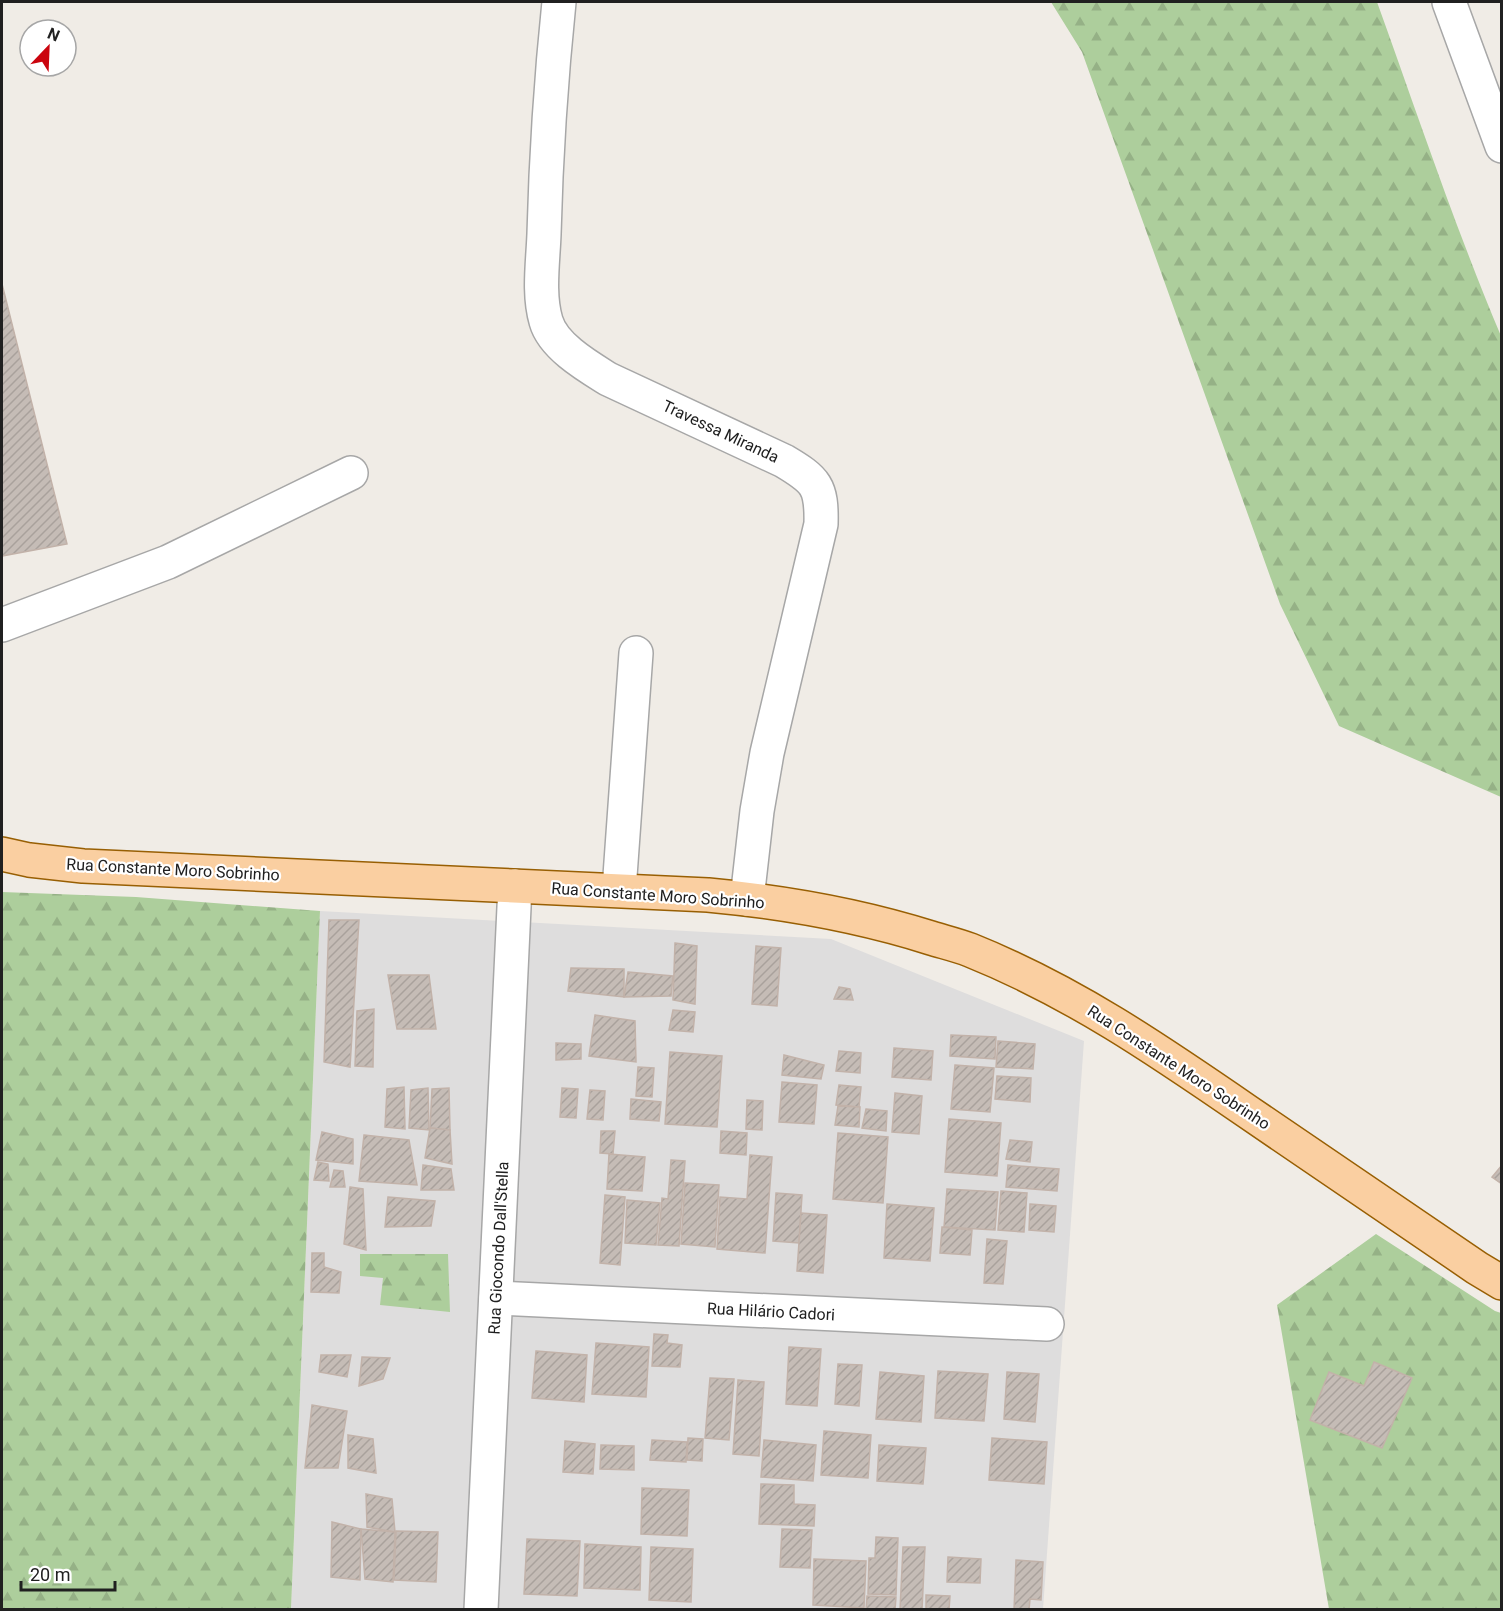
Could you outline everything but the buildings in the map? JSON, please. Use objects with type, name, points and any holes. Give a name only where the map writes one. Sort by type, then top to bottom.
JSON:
[{"type":"main road","name":"Rua Constante Moro Sobrinho","points":[[2,854],[28,860],[83,866],[619,890],[747,898],[851,916],[903,929],[968,950],[1023,973],[1085,1005],[1157,1050],[1502,1283]]},
{"type":"street","name":"Travessa Miranda","points":[[559,2],[546,158],[542,295],[546,322],[559,343],[581,362],[608,379],[784,461],[804,473],[816,486],[822,503],[821,524],[767,753],[757,811],[747,898]]},
{"type":"street","points":[[1449,2],[1498,126]]},
{"type":"street","points":[[2,626],[168,562],[351,474]]},
{"type":"street","points":[[619,890],[636,654]]},
{"type":"street","name":"Rua Giocondo Dall'Stella","points":[[481,1610],[516,886]]},
{"type":"street","name":"Rua Hilário Cadori","points":[[496,1298],[1047,1324]]},
{"type":"shaded area","points":[[320,911],[831,939],[1084,1041],[1043,1609],[291,1610]]},
{"type":"green space","points":[[1051,2],[1377,2],[1452,212],[1501,336],[1501,797],[1339,726],[1280,604],[1082,52]]},
{"type":"green space","points":[[2,892],[136,897],[320,911],[291,1609],[2,1609]]},
{"type":"green space","points":[[1376,1234],[1501,1313],[1501,1609],[1329,1609],[1277,1305]]},
{"type":"green space","points":[[360,1254],[448,1254],[450,1312],[380,1305],[383,1278],[360,1276]]}]
